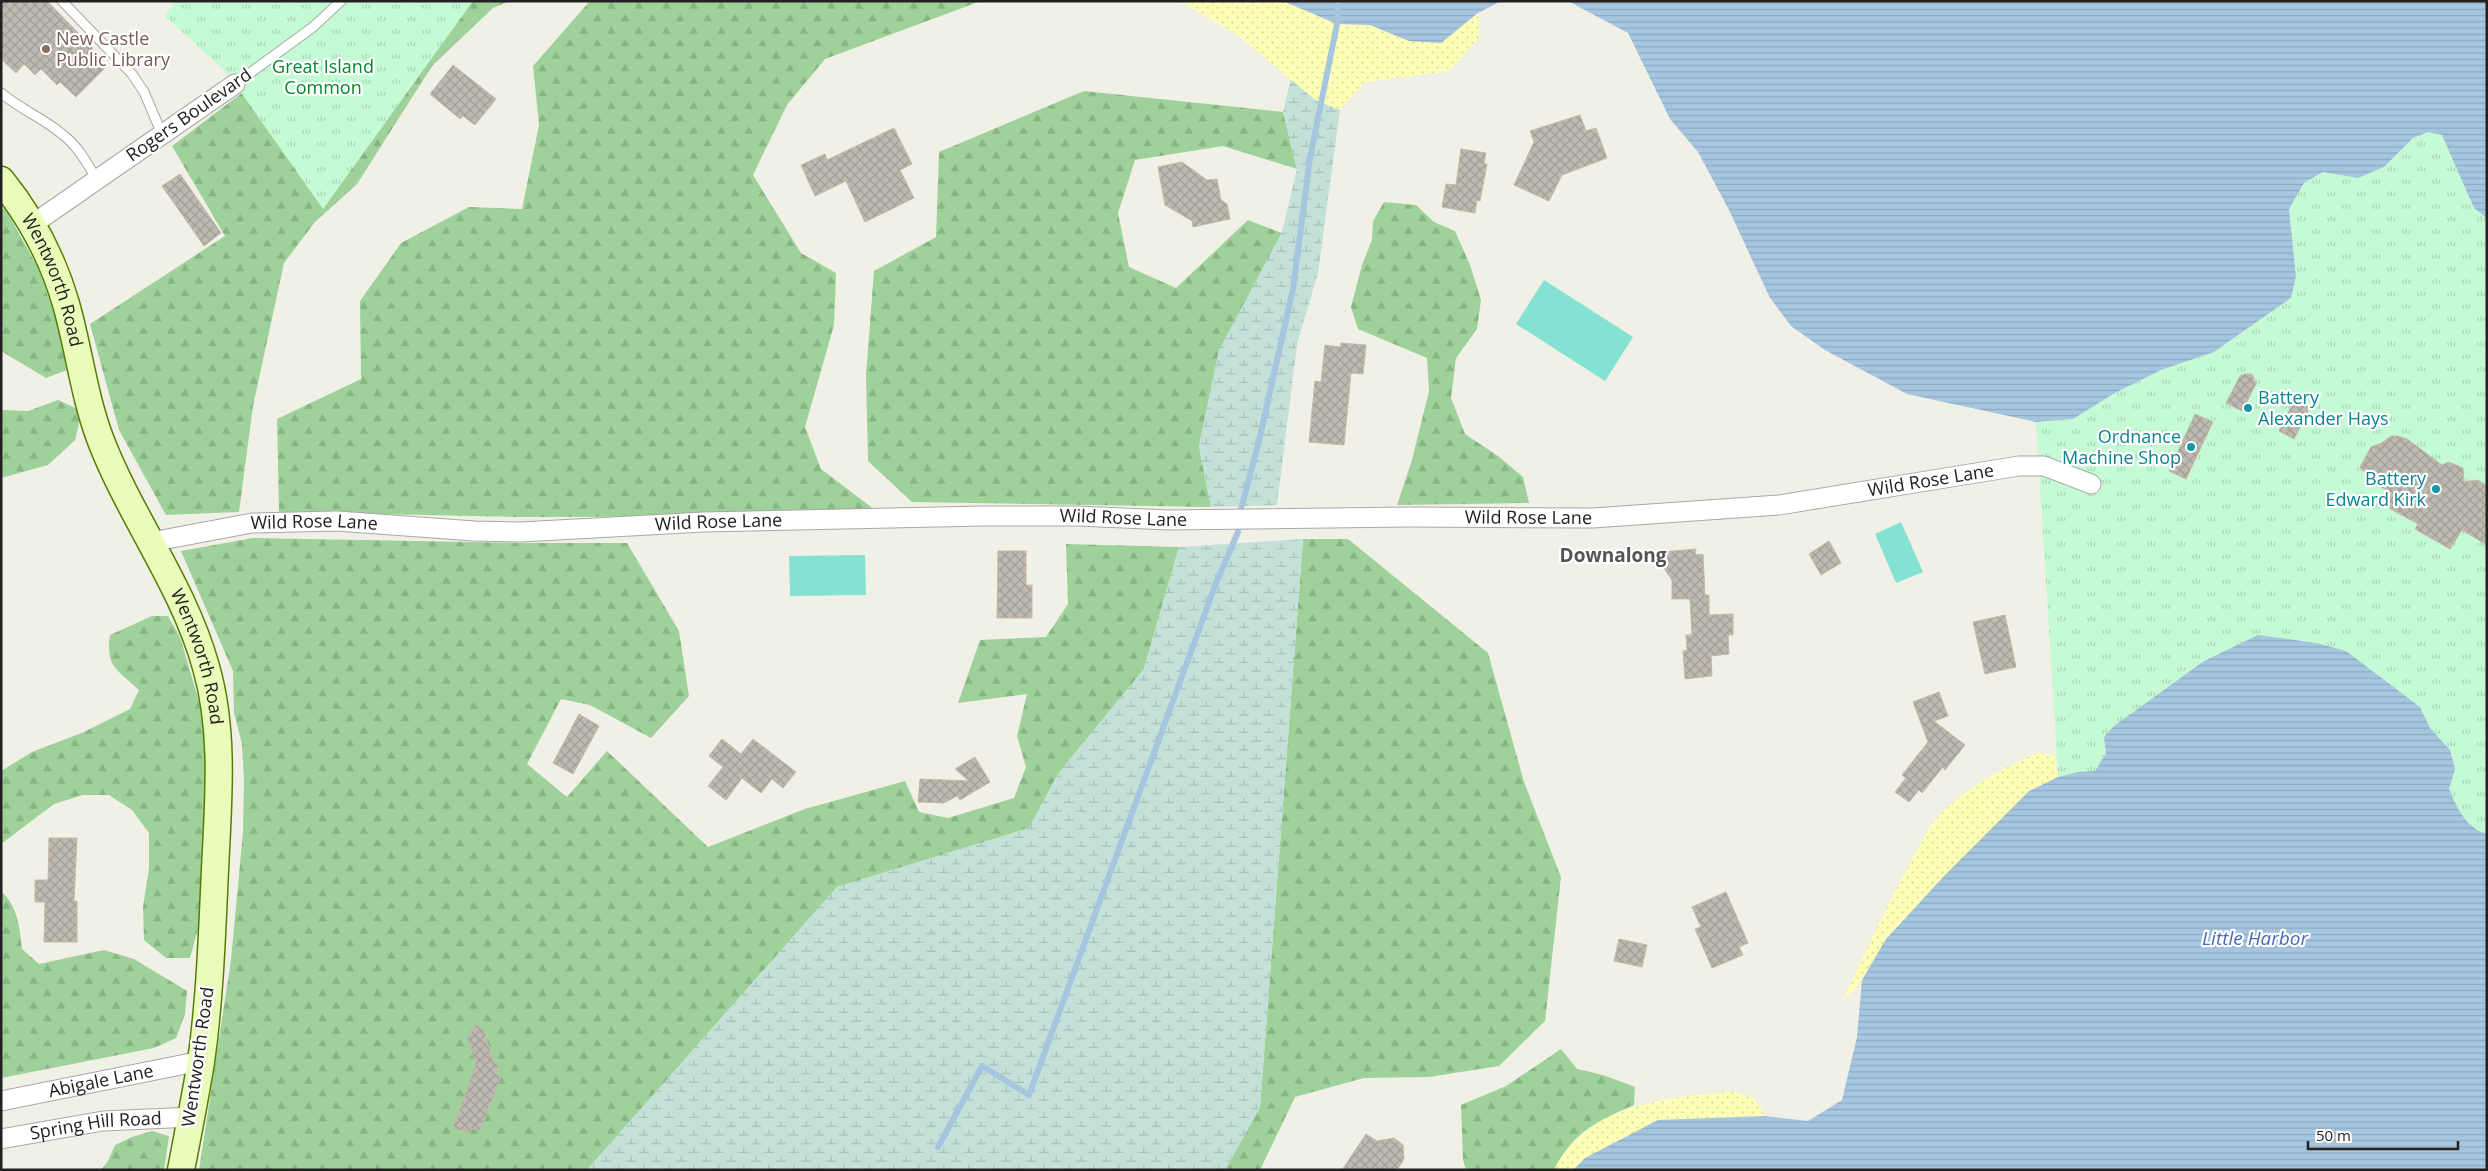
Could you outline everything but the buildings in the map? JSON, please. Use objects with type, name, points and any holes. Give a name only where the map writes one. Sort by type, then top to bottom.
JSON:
[{"type":"main road","name":"Wentworth Road","points":[[1,180],[32,224],[50,261],[66,306],[87,395],[100,440],[190,623],[206,666],[217,722],[218,814],[209,976],[201,1061],[181,1170]]},
{"type":"street","name":"Rogers Boulevard","points":[[32,224],[235,84]]},
{"type":"street","name":"Wild Rose Lane","points":[[150,542],[252,523],[382,523],[474,531],[520,532],[704,522],[984,516],[1077,516],[1169,520],[1408,517],[1593,518],[1779,505],[2019,466],[2044,466],[2092,484]]},
{"type":"street","name":"Abigale Lane","points":[[1,1101],[201,1061]]},
{"type":"street","name":"Spring Hill Road","points":[[1,1139],[103,1121],[192,1117]]},
{"type":"lane","points":[[62,1],[132,74],[144,92],[162,134]]},
{"type":"lane","name":"Rogers Boulevard","points":[[235,84],[313,27],[341,1]]},
{"type":"lane","points":[[1,93],[16,105],[62,133],[85,159],[97,180]]},
{"type":"green space","name":"Great Island Common","points":[[175,1],[473,1],[323,209],[228,74],[165,16]]},
{"type":"green space","points":[[354,1],[510,1],[493,8],[432,66],[357,184],[315,222],[284,263],[253,406],[239,512],[166,515],[119,430],[90,324],[225,236],[172,146],[347,13]]},
{"type":"green space","points":[[590,1],[981,1],[825,59],[787,105],[753,175],[801,253],[836,273],[834,325],[805,427],[821,469],[883,516],[519,517],[279,512],[277,419],[361,379],[360,301],[401,243],[469,207],[522,209],[539,125],[533,66]]},
{"type":"green space","points":[[1291,78],[1314,99],[1340,110],[1318,273],[1297,344],[1277,505],[1211,507],[1199,446],[1219,350],[1282,232],[1297,169],[1283,112]]},
{"type":"green space","points":[[1084,91],[1283,112],[1297,169],[1223,146],[1135,160],[1118,213],[1129,267],[1176,288],[1248,220],[1282,233],[1219,351],[1199,446],[1211,507],[912,502],[868,461],[866,375],[874,271],[936,237],[939,152]]},
{"type":"green space","points":[[2428,132],[2442,135],[2474,208],[2487,218],[2487,834],[2479,831],[2468,822],[2456,803],[2449,789],[2455,769],[2450,750],[2430,728],[2420,707],[2317,643],[2258,635],[2204,661],[2104,737],[2106,753],[2095,771],[2078,772],[2058,777],[2036,422],[2073,419],[2113,394],[2161,370],[2214,352],[2291,298],[2296,276],[2289,209],[2304,183],[2323,172],[2358,178],[2384,167],[2413,138]]},
{"type":"green space","points":[[1384,202],[1416,205],[1434,222],[1455,231],[1470,265],[1481,300],[1477,329],[1456,358],[1451,398],[1465,434],[1498,456],[1523,477],[1529,503],[1397,505],[1412,460],[1429,391],[1427,358],[1358,329],[1351,307],[1362,265],[1372,240],[1373,221]]},
{"type":"green space","points":[[5,208],[38,268],[59,327],[67,370],[46,378],[1,351],[1,210]]},
{"type":"green space","points":[[58,400],[82,411],[75,440],[48,465],[1,478],[1,410],[28,411]]},
{"type":"green space","points":[[253,538],[627,543],[679,631],[689,696],[651,738],[590,705],[561,699],[527,764],[567,797],[607,751],[708,847],[805,809],[905,781],[919,812],[948,818],[1014,798],[1026,767],[1017,736],[1027,694],[958,703],[980,640],[1046,637],[1068,604],[1066,544],[1179,547],[1144,669],[1058,774],[1029,828],[837,887],[587,1170],[199,1170],[231,960],[243,832],[244,781],[242,744],[234,713],[233,671],[181,551]]},
{"type":"green space","points":[[1303,539],[1348,539],[1488,653],[1524,782],[1561,877],[1545,1021],[1499,1066],[1429,1077],[1364,1078],[1295,1097],[1260,1170],[1225,1170],[1260,1107]]},
{"type":"green space","points":[[1303,539],[1260,1107],[1225,1170],[587,1170],[837,887],[1029,828],[1058,774],[1144,669],[1179,547]]},
{"type":"green space","points":[[152,616],[168,616],[180,637],[208,732],[208,791],[199,925],[190,958],[166,958],[144,940],[143,907],[149,868],[149,833],[132,810],[109,795],[83,795],[54,804],[1,844],[1,771],[32,752],[84,732],[130,709],[139,690],[119,672],[111,661],[109,654],[110,635]]},
{"type":"green space","points":[[1,891],[15,911],[22,949],[39,964],[104,950],[134,959],[187,991],[185,1014],[176,1038],[154,1048],[1,1078]]},
{"type":"green space","points":[[1561,1049],[1577,1069],[1603,1075],[1635,1087],[1634,1105],[1587,1129],[1570,1146],[1554,1170],[1466,1170],[1463,1160],[1461,1105],[1506,1086]]},
{"type":"green space","points":[[152,1131],[169,1136],[164,1170],[101,1170],[108,1161],[115,1145]]},
{"type":"sand","points":[[1180,1],[1282,1],[1337,24],[1370,25],[1409,41],[1441,43],[1478,13],[1479,38],[1449,71],[1365,82],[1340,110],[1314,99],[1239,36]]},
{"type":"sand","points":[[2039,752],[2055,756],[2058,777],[2029,791],[1945,875],[1886,939],[1862,980],[1842,1002],[1874,933],[1933,822],[1943,811],[1977,785],[2001,770]]},
{"type":"sand","points":[[1733,1091],[1755,1099],[1765,1116],[1658,1120],[1585,1158],[1573,1170],[1554,1170],[1569,1147],[1587,1130],[1608,1117],[1631,1108],[1656,1102]]},
{"type":"shaded area","points":[[1544,280],[1633,337],[1605,381],[1516,324]]},
{"type":"shaded area","points":[[1901,522],[1923,572],[1896,583],[1875,534]]},
{"type":"shaded area","points":[[865,555],[866,595],[790,596],[789,556]]},
{"type":"water","points":[[1283,1],[1501,1],[1478,13],[1441,43],[1409,41],[1370,25],[1337,24]]},
{"type":"water","points":[[1568,1],[2487,1],[2487,218],[2474,208],[2442,135],[2428,132],[2413,138],[2384,167],[2358,178],[2323,172],[2304,183],[2289,209],[2296,276],[2291,298],[2214,352],[2161,370],[2113,394],[2073,419],[2036,422],[1907,394],[1825,350],[1791,326],[1770,298],[1729,210],[1698,152],[1670,119],[1628,33]]},
{"type":"water","name":"Little Harbor","points":[[2258,635],[2317,643],[2346,651],[2420,707],[2430,728],[2450,750],[2455,769],[2449,789],[2456,803],[2463,816],[2473,827],[2487,834],[2487,1170],[1573,1170],[1585,1158],[1658,1120],[1765,1116],[1808,1121],[1842,1100],[1857,1037],[1862,980],[1886,939],[1945,875],[2029,791],[2058,777],[2078,772],[2095,771],[2106,753],[2104,737],[2114,726],[2204,661]]},
{"type":"waterway","points":[[1240,513],[1259,441],[1293,289],[1310,158],[1337,24],[1338,1]]},
{"type":"waterway","points":[[938,1147],[982,1066],[1029,1095],[1216,583],[1238,532]]},
{"type":"place","name":"New Castle Public Library","points":[[46,49]]},
{"type":"place","name":"Battery Alexander Hays","points":[[2248,408]]},
{"type":"place","name":"Ordnance Machine Shop","points":[[2191,447]]},
{"type":"place","name":"Battery Edward Kirk","points":[[2436,489]]},
{"type":"district","name":"Downalong","points":[[1613,555]]}]
